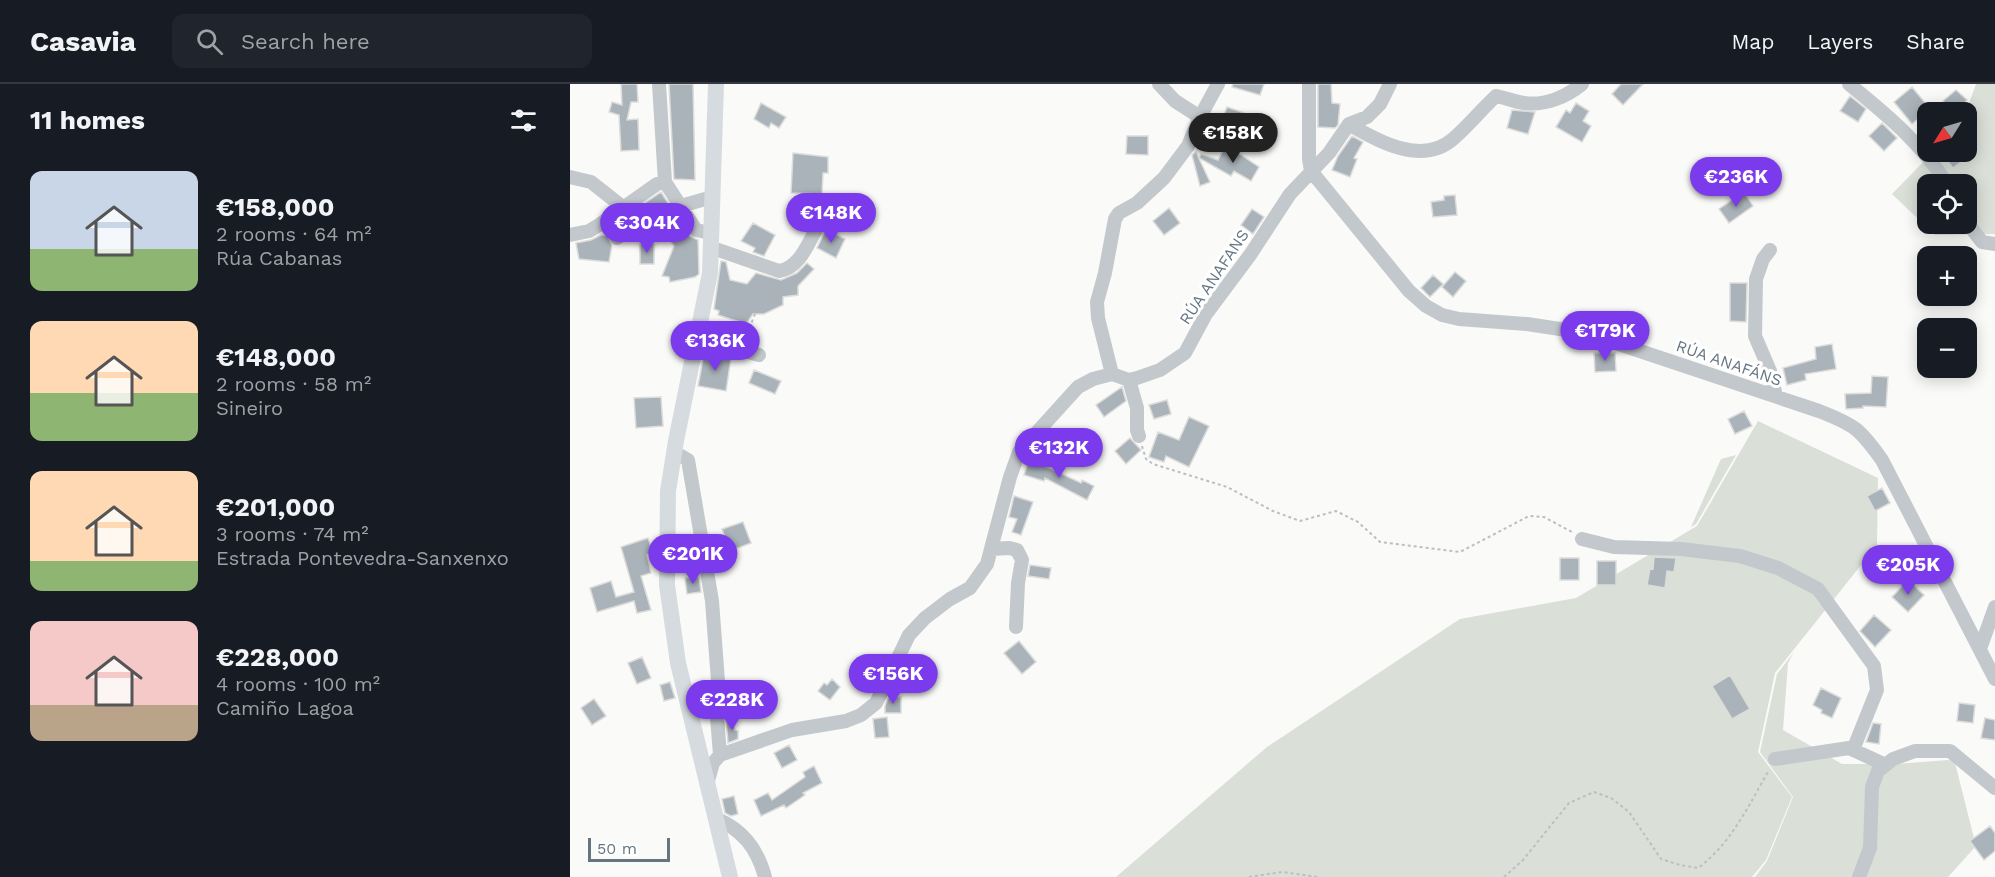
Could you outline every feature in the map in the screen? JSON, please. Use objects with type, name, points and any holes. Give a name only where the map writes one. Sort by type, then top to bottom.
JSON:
[{"type":"main road","points":[[716,84],[710,273],[668,491],[667,585],[678,663],[730,877]]},
{"type":"street","points":[[660,84],[665,182],[696,230],[710,240],[779,272],[795,265],[818,226]]},
{"type":"street","points":[[1159,84],[1175,101],[1200,117]]},
{"type":"street","points":[[1112,374],[1098,318],[1097,302],[1115,219],[1119,213],[1137,203],[1164,178],[1188,146],[1200,117],[1218,84]]},
{"type":"street","points":[[1309,84],[1311,171]]},
{"type":"street","points":[[1349,124],[1367,117],[1380,104],[1390,84]]},
{"type":"street","points":[[1349,124],[1377,141],[1396,148],[1420,150],[1439,148],[1452,140],[1494,90],[1524,103],[1544,103],[1569,94],[1582,84]]},
{"type":"street","points":[[1850,84],[1916,143],[1941,174]]},
{"type":"street","name":"RÚA ANAFANS","points":[[1129,380],[1160,370],[1185,352],[1206,314],[1250,255],[1290,194],[1329,153],[1349,124]]},
{"type":"street","name":"RÚA ANAFÁNS","points":[[1311,171],[1409,291],[1426,306],[1442,315],[1459,319],[1527,324],[1586,333],[1845,421],[1864,434],[1882,460],[1995,679]]},
{"type":"street","points":[[570,177],[591,182],[633,212],[634,223],[631,230],[616,238]]},
{"type":"street","points":[[570,236],[589,231],[657,184],[665,182]]},
{"type":"street","points":[[681,206],[712,197]]},
{"type":"street","points":[[1976,234],[1982,242],[1995,244]]},
{"type":"street","points":[[1770,250],[1763,259],[1756,279],[1755,336],[1770,371],[1776,396]]},
{"type":"street","points":[[697,337],[759,355]]},
{"type":"street","points":[[707,784],[713,763],[720,755],[792,730],[846,721],[861,715],[876,703],[909,635],[925,618],[950,599],[970,588],[987,564],[1019,452],[1078,387],[1093,379],[1112,374],[1129,380],[1137,408],[1137,430],[1140,436]]},
{"type":"street","points":[[674,452],[688,460],[712,601],[720,708],[717,718],[720,755]]},
{"type":"street","points":[[1582,538],[1614,547],[1681,549],[1740,556],[1778,568],[1818,589],[1874,666],[1878,690],[1853,750]]},
{"type":"street","points":[[991,549],[1017,550],[1022,560],[1018,583],[1016,627]]},
{"type":"street","points":[[1980,649],[1995,607]]},
{"type":"street","points":[[1775,759],[1849,748],[1886,765]]},
{"type":"street","points":[[1859,877],[1870,848],[1872,787],[1878,771],[1893,759],[1915,751],[1950,751],[1995,788]]},
{"type":"street","points":[[716,818],[729,824],[749,843],[760,858],[765,877]]},
{"type":"path","points":[[739,349],[751,328],[755,314]]},
{"type":"path","points":[[1140,436],[1146,459],[1154,464],[1227,487],[1273,511],[1300,521],[1336,511],[1358,522],[1380,542],[1460,552],[1529,516],[1544,517],[1582,538]]},
{"type":"path","points":[[1504,877],[1523,860],[1569,802],[1594,792],[1611,798],[1629,812],[1661,859],[1680,866],[1698,868],[1708,861],[1740,821],[1775,759]]},
{"type":"path","points":[[1249,877],[1281,872],[1318,877]]},
{"type":"shaded area","points":[[1976,84],[1995,84],[1995,234],[1935,235],[1934,234],[1977,234],[1977,174],[1917,174],[1917,218],[1892,194],[1923,162],[1977,162],[1977,102],[1970,102]]},
{"type":"shaded area","points":[[1758,421],[1878,478],[1877,545],[1775,673],[1758,752],[1792,797],[1766,860],[1752,877],[1116,877],[1267,747],[1460,619],[1576,598],[1697,526]]},
{"type":"shaded area","points":[[1736,455],[1696,524],[1691,527],[1721,459]]},
{"type":"shaded area","points":[[1794,652],[1788,663],[1783,730],[1842,764],[1895,764],[1949,760],[1955,763],[1976,846],[1948,877],[1755,877],[1767,861],[1793,797],[1760,752],[1777,674]]},
{"type":"building","points":[[621,84],[637,84],[638,102],[631,102],[627,120],[638,119],[639,150],[621,151],[619,115],[609,112],[612,102],[622,105]]},
{"type":"building","points":[[669,84],[693,84],[695,180],[674,179]]},
{"type":"building","points":[[1233,84],[1264,84],[1260,95],[1232,87]]},
{"type":"building","points":[[1318,84],[1331,84],[1332,103],[1340,104],[1338,125],[1335,128],[1318,127]]},
{"type":"building","points":[[1621,84],[1643,84],[1623,105],[1612,94]]},
{"type":"building","points":[[1912,87],[1924,102],[1917,102],[1917,120],[1912,124],[1894,102]]},
{"type":"building","points":[[1956,90],[1967,100],[1965,102],[1943,101]]},
{"type":"building","points":[[1850,96],[1866,109],[1858,122],[1840,111]]},
{"type":"building","points":[[761,103],[786,117],[779,128],[771,123],[769,128],[754,119]]},
{"type":"building","points":[[1576,103],[1589,111],[1583,121],[1591,126],[1582,142],[1556,127],[1566,110],[1570,113]]},
{"type":"building","points":[[1227,107],[1244,113],[1235,137],[1218,132]]},
{"type":"building","points":[[1512,110],[1535,112],[1528,134],[1507,128]]},
{"type":"building","points":[[1882,123],[1897,138],[1884,151],[1869,136]]},
{"type":"building","points":[[1127,136],[1148,136],[1148,155],[1126,154]]},
{"type":"building","points":[[1352,136],[1363,142],[1354,158],[1357,159],[1350,177],[1332,170],[1338,156]]},
{"type":"building","points":[[1226,145],[1259,167],[1251,181],[1234,171],[1231,176],[1199,158],[1201,154],[1218,160]]},
{"type":"building","points":[[1196,152],[1210,182],[1200,186],[1192,155]]},
{"type":"building","points":[[793,153],[828,157],[828,173],[823,173],[822,194],[791,193]]},
{"type":"building","points":[[1948,162],[1961,162],[1953,168]]},
{"type":"building","points":[[661,192],[688,235],[698,240],[699,274],[695,277],[670,282],[669,277],[662,276],[674,246],[645,203]]},
{"type":"building","points":[[1744,192],[1753,206],[1729,223],[1719,209]]},
{"type":"building","points":[[1455,195],[1457,215],[1433,217],[1431,202],[1444,200],[1444,196]]},
{"type":"building","points":[[1169,208],[1180,223],[1164,235],[1153,221]]},
{"type":"building","points":[[1252,209],[1264,217],[1253,234],[1241,225]]},
{"type":"building","points":[[753,223],[775,235],[764,256],[753,252],[755,248],[741,241]]},
{"type":"building","points":[[826,229],[845,239],[836,258],[817,248]]},
{"type":"building","points":[[601,235],[608,236],[612,245],[609,262],[579,259],[576,243]]},
{"type":"building","points":[[640,244],[654,244],[654,264],[640,264]]},
{"type":"building","points":[[721,261],[726,262],[730,280],[747,284],[756,273],[781,280],[797,273],[807,263],[814,269],[798,286],[798,295],[783,297],[783,305],[764,314],[753,314],[746,324],[718,315],[719,311],[714,309]]},
{"type":"building","points":[[1455,272],[1466,281],[1453,297],[1442,287]]},
{"type":"building","points":[[1433,275],[1443,284],[1430,297],[1421,288]]},
{"type":"building","points":[[1730,283],[1747,283],[1746,322],[1730,321]]},
{"type":"building","points":[[1832,344],[1836,369],[1805,374],[1806,380],[1787,385],[1783,368],[1816,359],[1815,347]]},
{"type":"building","points":[[1594,353],[1615,353],[1616,371],[1595,372]]},
{"type":"building","points":[[704,354],[731,358],[726,391],[698,386]]},
{"type":"building","points":[[754,370],[781,381],[775,394],[749,383]]},
{"type":"building","points":[[1872,376],[1888,377],[1886,407],[1863,406],[1863,408],[1846,409],[1845,394],[1871,393]]},
{"type":"building","points":[[1122,387],[1126,401],[1104,417],[1096,405]]},
{"type":"building","points":[[661,397],[663,426],[636,428],[634,398]]},
{"type":"building","points":[[1167,400],[1171,414],[1154,419],[1149,405]]},
{"type":"building","points":[[1744,411],[1752,426],[1735,434],[1728,419]]},
{"type":"building","points":[[1189,417],[1209,426],[1189,467],[1166,456],[1164,462],[1149,457],[1158,432],[1179,440]]},
{"type":"building","points":[[1049,438],[1061,449],[1055,458],[1039,447],[1043,439]]},
{"type":"building","points":[[1130,438],[1141,450],[1126,464],[1115,451]]},
{"type":"building","points":[[1029,460],[1081,483],[1082,480],[1094,486],[1087,500],[1045,478],[1044,481],[1024,475]]},
{"type":"building","points":[[1882,488],[1890,503],[1875,511],[1867,496]]},
{"type":"building","points":[[1014,496],[1033,502],[1021,535],[1012,532],[1017,519],[1009,517]]},
{"type":"building","points":[[743,522],[751,543],[730,551],[722,529]]},
{"type":"building","points":[[648,538],[653,553],[647,555],[651,573],[641,576],[651,610],[637,613],[634,601],[597,612],[590,588],[611,581],[616,597],[634,592],[621,547]]},
{"type":"building","points":[[1654,557],[1676,558],[1674,572],[1667,571],[1665,588],[1647,585],[1650,568],[1653,569]]},
{"type":"building","points":[[1560,558],[1579,558],[1579,580],[1560,580]]},
{"type":"building","points":[[1597,561],[1616,561],[1616,585],[1597,585]]},
{"type":"building","points":[[1030,565],[1051,568],[1049,579],[1028,576]]},
{"type":"building","points":[[699,577],[701,592],[687,594],[685,578]]},
{"type":"building","points":[[1908,580],[1924,595],[1908,612],[1892,597]]},
{"type":"building","points":[[1874,615],[1891,630],[1875,647],[1860,631]]},
{"type":"building","points":[[1019,641],[1036,662],[1022,674],[1004,653]]},
{"type":"building","points":[[642,657],[651,678],[637,684],[628,663]]},
{"type":"building","points":[[1730,675],[1750,709],[1732,719],[1712,686]]},
{"type":"building","points":[[832,679],[840,687],[830,700],[818,691],[824,683],[827,685]]},
{"type":"building","points":[[670,682],[675,698],[664,701],[660,685]]},
{"type":"building","points":[[1821,688],[1841,698],[1832,718],[1821,713],[1822,710],[1813,705]]},
{"type":"building","points":[[889,696],[901,697],[901,713],[885,713]]},
{"type":"building","points":[[594,699],[606,716],[592,725],[581,708]]},
{"type":"building","points":[[1959,703],[1975,705],[1973,723],[1957,721]]},
{"type":"building","points":[[887,717],[889,737],[875,738],[873,719]]},
{"type":"building","points":[[1985,718],[1995,720],[1995,740],[1981,738]]},
{"type":"building","points":[[726,719],[734,720],[735,730],[738,731],[738,739],[728,743]]},
{"type":"building","points":[[1873,723],[1881,724],[1879,744],[1866,742]]},
{"type":"building","points":[[789,745],[797,760],[782,768],[774,753]]},
{"type":"building","points":[[814,766],[822,783],[803,793],[805,795],[786,808],[784,805],[761,816],[754,800],[768,793],[772,800],[805,777],[803,772]]},
{"type":"building","points":[[734,796],[738,814],[731,816],[725,813],[722,799]]},
{"type":"building","points":[[1990,826],[1995,833],[1995,851],[1984,860],[1970,841]]}]
